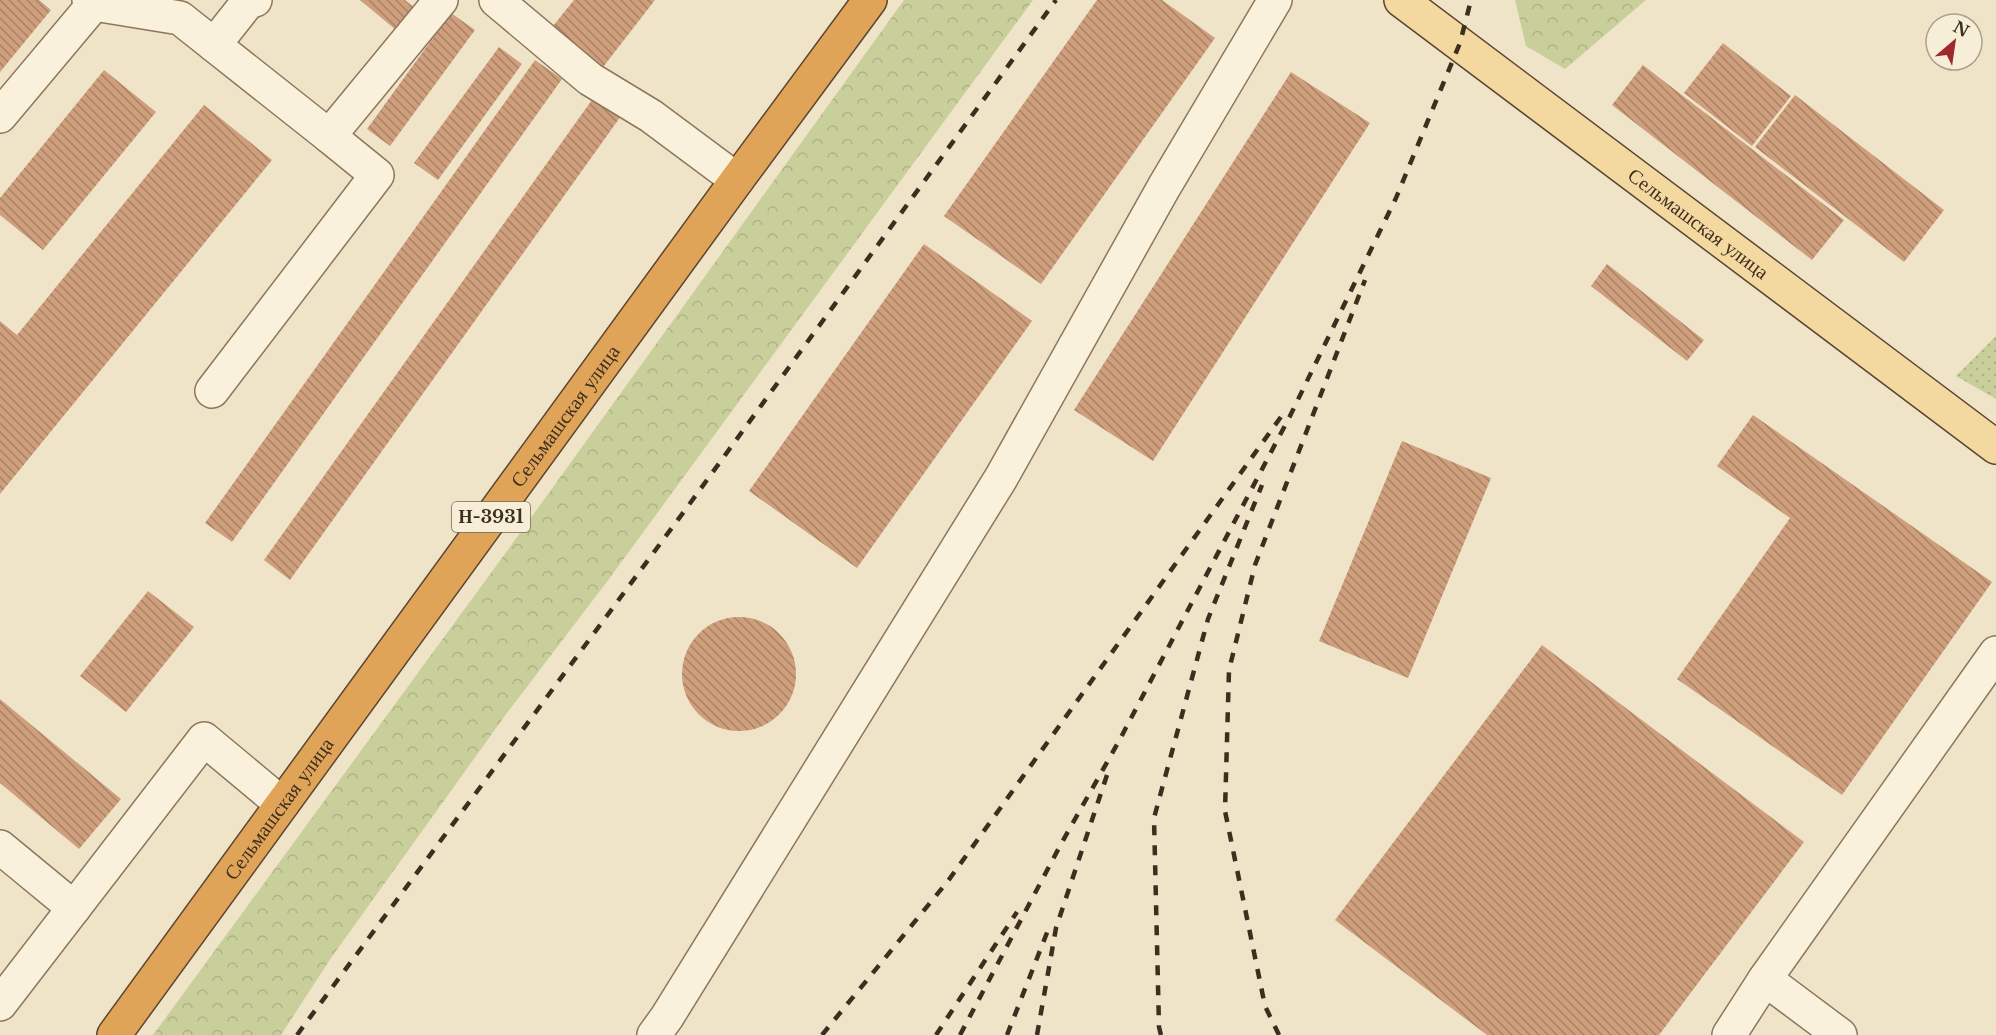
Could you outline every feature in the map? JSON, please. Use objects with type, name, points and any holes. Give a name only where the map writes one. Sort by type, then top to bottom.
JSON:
[{"type":"highway","name":"Сельмашская улица","points":[[114,1035],[867,1]]},
{"type":"main road","name":"Сельмашская улица","points":[[1401,0],[1996,447]]},
{"type":"lane","points":[[329,136],[441,0]]},
{"type":"lane","points":[[496,0],[590,79],[651,116],[736,180]]},
{"type":"lane","points":[[654,1035],[1001,478],[1164,187],[1275,0]]},
{"type":"lane","points":[[214,45],[250,1]]},
{"type":"lane","points":[[0,116],[91,2],[180,18],[377,175],[212,392]]},
{"type":"lane","points":[[1729,1035],[1765,979],[1996,653]]},
{"type":"lane","points":[[0,1004],[204,739],[282,804]]},
{"type":"lane","points":[[0,847],[74,908]]},
{"type":"lane","points":[[1765,979],[1840,1035]]},
{"type":"green space","points":[[904,0],[1033,0],[609,579],[504,717],[331,958],[281,1035],[153,1035],[507,551]]},
{"type":"green space","points":[[1515,0],[1646,0],[1565,69],[1526,46]]},
{"type":"green space","points":[[1996,336],[1996,399],[1956,376]]},
{"type":"building","points":[[0,0],[39,0],[51,10],[0,72]]},
{"type":"building","points":[[360,0],[405,0],[421,13],[402,35]]},
{"type":"building","points":[[574,0],[655,0],[600,71],[549,31]]},
{"type":"building","points":[[1097,0],[1162,0],[1215,38],[1041,284],[944,216]]},
{"type":"building","points":[[451,13],[475,30],[390,146],[367,129]]},
{"type":"building","points":[[1723,43],[1791,96],[1752,146],[1684,93]]},
{"type":"building","points":[[499,47],[522,64],[438,180],[414,163]]},
{"type":"building","points":[[535,60],[562,79],[232,542],[205,523]]},
{"type":"building","points":[[1643,65],[1844,220],[1812,260],[1612,105]]},
{"type":"building","points":[[104,70],[156,112],[43,250],[0,215],[0,198]]},
{"type":"building","points":[[1291,72],[1370,123],[1153,461],[1074,410]]},
{"type":"building","points":[[1795,95],[1944,210],[1904,262],[1755,147]]},
{"type":"building","points":[[594,97],[621,116],[290,580],[264,560]]},
{"type":"building","points":[[204,105],[272,160],[0,494],[0,321],[17,335]]},
{"type":"building","points":[[924,244],[1032,321],[857,568],[749,491]]},
{"type":"building","points":[[1607,264],[1704,340],[1687,361],[1591,286]]},
{"type":"building","points":[[1753,415],[1992,582],[1842,795],[1677,679],[1790,518],[1717,466]]},
{"type":"building","points":[[1402,441],[1491,478],[1408,678],[1319,641]]},
{"type":"building","points":[[148,591],[194,627],[126,712],[80,676]]},
{"type":"building","points":[[739,617],[761,622],[779,634],[791,652],[796,674],[791,696],[779,714],[761,726],[739,731],[717,726],[699,714],[687,696],[682,674],[687,652],[699,634],[717,622]]},
{"type":"building","points":[[1542,645],[1804,842],[1659,1035],[1487,1035],[1335,920]]},
{"type":"building","points":[[0,699],[121,799],[79,849],[0,783]]},
{"type":"railway","points":[[297,1035],[691,502],[1056,0]]},
{"type":"railway","points":[[960,1035],[1061,844],[1119,741],[1290,416],[1396,198],[1460,43],[1471,0]]},
{"type":"railway","points":[[1279,1035],[1265,1006],[1225,811],[1229,670],[1255,565],[1365,280]]},
{"type":"railway","points":[[822,1035],[948,881],[1283,414]]},
{"type":"railway","points":[[1161,1035],[1154,818],[1208,619],[1262,485]]},
{"type":"railway","points":[[1037,1035],[1056,928],[1108,772]]},
{"type":"railway","points":[[936,1035],[1017,912]]},
{"type":"railway","points":[[1007,1035],[1050,925]]}]
